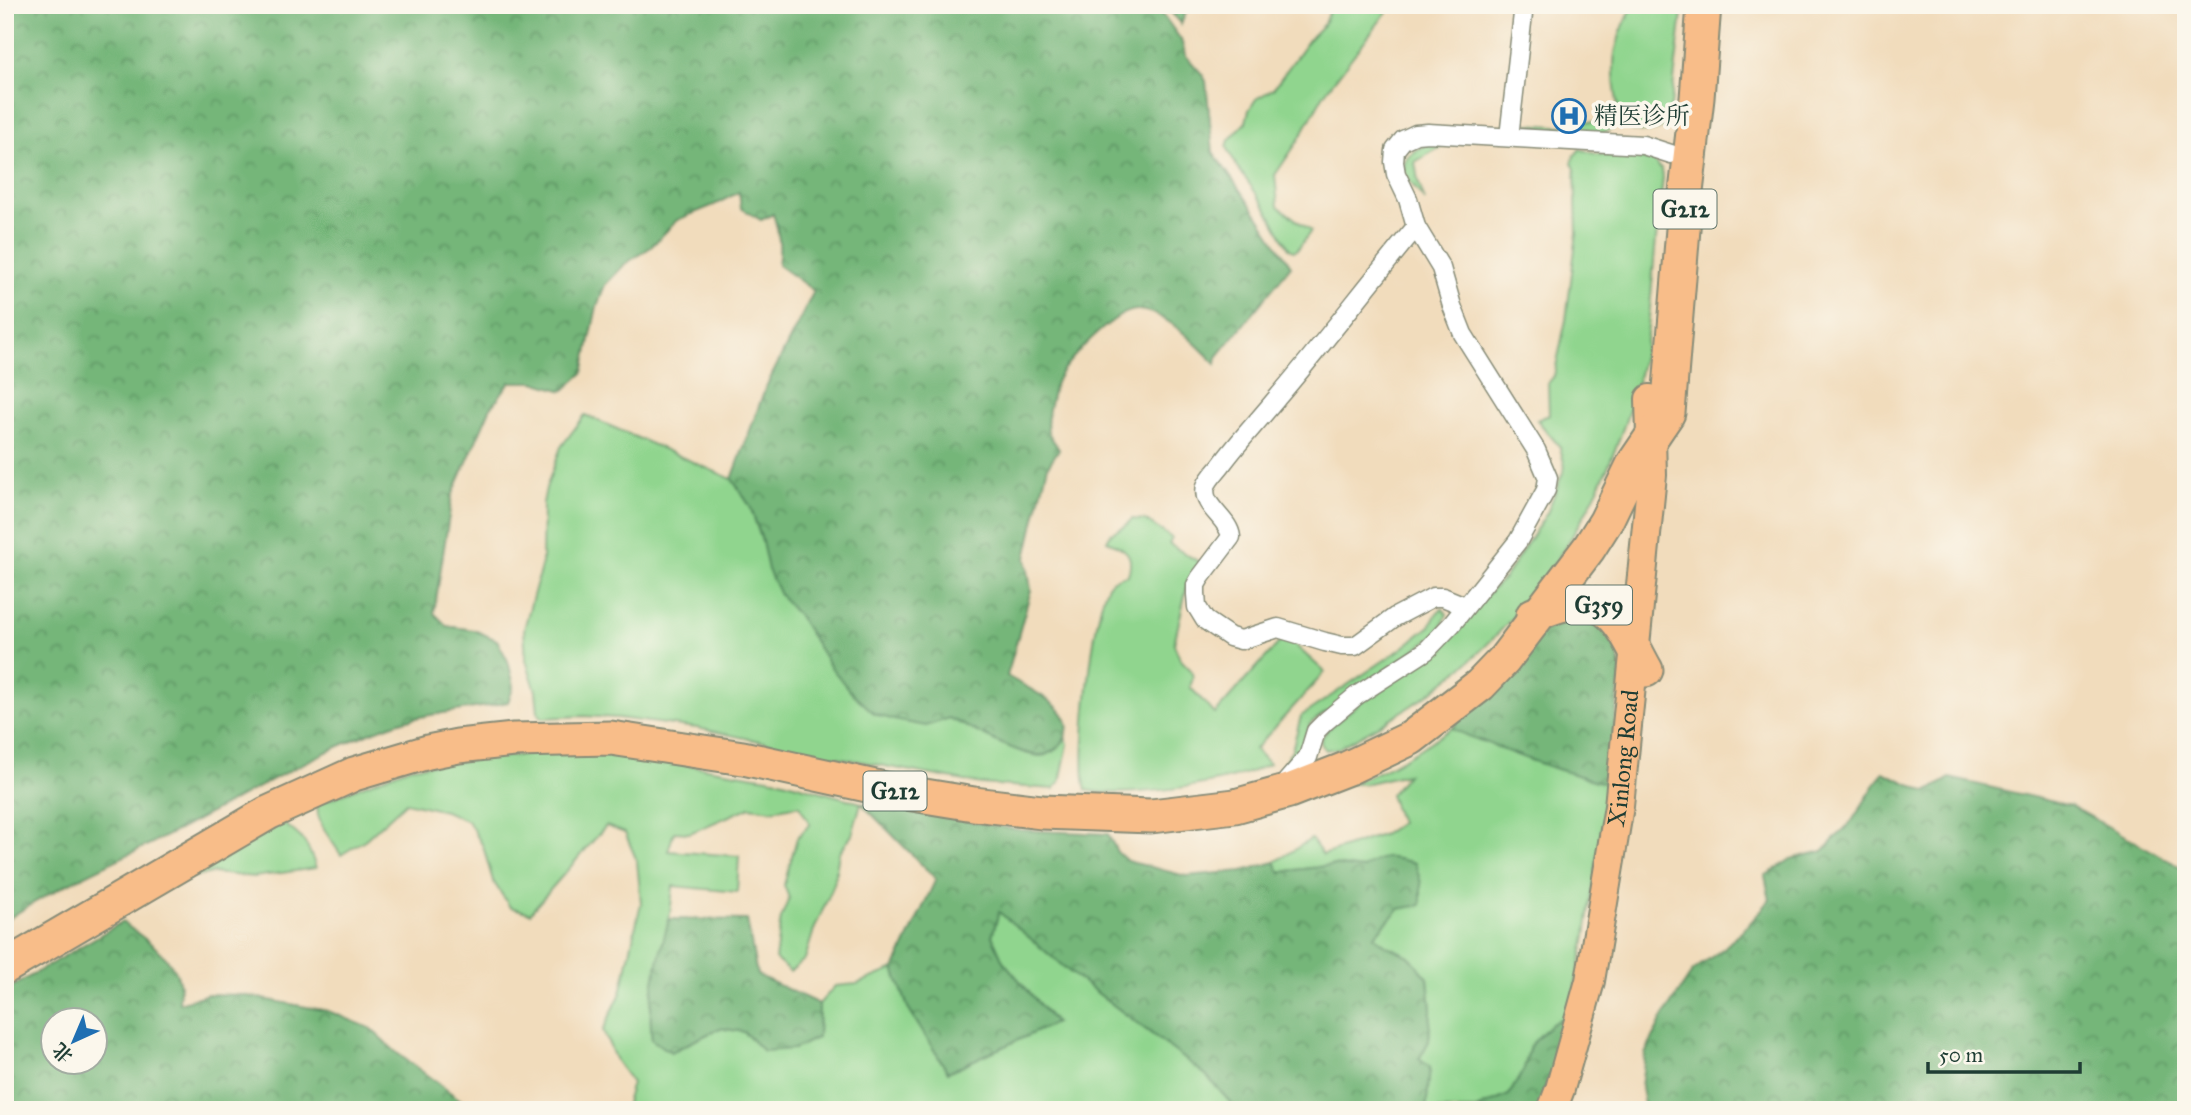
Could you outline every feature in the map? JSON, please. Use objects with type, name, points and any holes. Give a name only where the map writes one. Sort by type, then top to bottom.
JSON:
[{"type":"highway","name":"G212","points":[[1657,417],[1671,154],[1689,5]]},
{"type":"highway","name":"G212","points":[[5,951],[133,879],[223,824],[320,775],[391,750],[494,730],[551,726],[617,727],[665,733],[1010,798],[1064,802],[1183,802],[1213,799],[1319,781],[1396,746],[1430,725],[1480,685],[1504,660],[1530,616],[1589,548],[1606,521],[1657,417],[1686,192],[1704,5]]},
{"type":"highway","name":"G359","points":[[1530,616],[1563,604],[1599,604],[1612,613],[1640,660]]},
{"type":"highway","name":"G212","points":[[5,967],[268,813],[354,774],[428,751],[458,746],[582,737],[633,740],[743,758],[894,791],[986,806],[1085,815],[1151,816],[1235,806],[1288,786]]},
{"type":"main road","name":"Xinlong Road","points":[[1570,1110],[1597,1015],[1618,924],[1657,417]]},
{"type":"main road","name":"Xinlong Road","points":[[1552,1110],[1587,993],[1601,920],[1640,660]]},
{"type":"street","points":[[1509,137],[1524,5]]},
{"type":"street","points":[[1288,786],[1308,757],[1317,731],[1326,721],[1356,696],[1426,651],[1452,624],[1518,541],[1546,490],[1549,478],[1536,450],[1463,334],[1441,268],[1416,227],[1394,162],[1395,150],[1403,141],[1416,134],[1427,133],[1643,145],[1671,154]]},
{"type":"street","points":[[1416,227],[1228,456],[1206,487],[1205,496],[1226,521],[1231,537],[1196,585],[1197,607],[1205,620],[1230,638],[1241,640],[1278,628],[1342,646],[1355,646],[1395,617],[1433,597],[1443,597],[1465,606]]},
{"type":"green space","points":[[5,5],[1156,5],[1181,40],[1186,56],[1206,81],[1213,152],[1291,266],[1217,357],[1216,364],[1170,323],[1149,312],[1138,310],[1118,317],[1093,336],[1058,378],[1047,426],[1059,449],[1048,466],[1035,518],[1026,558],[1031,590],[1007,676],[1041,695],[1061,712],[1067,721],[1067,732],[1057,749],[1045,755],[1017,750],[949,718],[926,726],[875,714],[850,691],[830,666],[800,618],[780,595],[768,570],[761,537],[750,506],[732,479],[766,387],[814,291],[778,265],[779,239],[773,214],[761,220],[741,208],[739,192],[677,220],[651,247],[625,264],[605,285],[597,306],[583,373],[563,391],[534,382],[510,382],[490,409],[452,496],[434,613],[447,626],[474,630],[497,640],[508,661],[514,686],[508,702],[418,718],[361,736],[70,883],[5,921]]},
{"type":"green space","points":[[1165,5],[1189,5],[1181,24]]},
{"type":"green space","points":[[1331,5],[1392,5],[1324,94],[1275,175],[1278,206],[1311,231],[1297,250],[1293,251],[1227,147],[1229,140],[1246,122],[1256,99],[1273,89],[1311,37],[1324,24]]},
{"type":"green space","points":[[1634,5],[1683,5],[1669,122],[1658,130],[1645,132],[1633,131],[1624,122],[1615,89],[1615,53]]},
{"type":"green space","points":[[1573,121],[1608,123],[1612,125],[1612,129],[1582,134],[1544,130],[1525,124],[1571,127]]},
{"type":"green space","points":[[1438,141],[1451,141],[1415,162],[1425,201],[1405,173],[1405,161],[1414,151]]},
{"type":"green space","points":[[1580,149],[1596,154],[1652,160],[1662,170],[1663,178],[1646,341],[1632,400],[1616,447],[1572,536],[1545,577],[1514,616],[1479,652],[1430,693],[1339,748],[1326,750],[1321,745],[1321,739],[1328,729],[1475,606],[1505,577],[1547,513],[1565,467],[1560,447],[1537,420],[1549,415],[1548,383],[1554,376],[1566,320],[1577,232],[1575,169],[1572,163]]},
{"type":"green space","points":[[585,415],[732,479],[750,506],[780,595],[800,618],[830,666],[926,726],[949,718],[1008,746],[1040,756],[1052,752],[1066,738],[1068,744],[1060,782],[1054,789],[981,784],[697,728],[618,718],[542,718],[538,712],[536,691],[526,660],[524,629],[542,563],[543,503],[546,488],[561,447]]},
{"type":"green space","points":[[1132,519],[1145,520],[1172,538],[1169,544],[1204,565],[1188,582],[1174,644],[1180,659],[1191,670],[1193,678],[1190,687],[1215,714],[1285,636],[1325,672],[1255,749],[1269,764],[1231,778],[1179,788],[1127,793],[1086,790],[1085,719],[1097,622],[1109,584],[1128,575],[1130,568],[1127,553],[1107,541],[1111,533],[1124,527]]},
{"type":"green space","points":[[1442,608],[1447,614],[1440,630],[1433,637],[1312,722],[1296,756],[1284,762],[1292,750],[1301,716],[1401,649],[1430,626]]},
{"type":"green space","points":[[1592,617],[1614,638],[1621,668],[1608,784],[1535,761],[1452,728],[1544,631],[1560,620]]},
{"type":"green space","points":[[1452,728],[1535,761],[1608,784],[1585,942],[1569,1014],[1550,1025],[1530,1046],[1524,1069],[1509,1095],[1474,1110],[1426,1110],[1430,1068],[1419,1059],[1429,1041],[1431,1009],[1428,978],[1409,956],[1373,936],[1399,909],[1362,869],[1333,865],[1280,872],[1275,862],[1311,839],[1323,855],[1384,834],[1400,823],[1390,795],[1407,774],[1364,784],[1346,784],[1388,767]]},
{"type":"green space","points":[[584,748],[780,780],[861,803],[852,835],[839,853],[834,884],[805,959],[790,972],[775,959],[781,918],[789,898],[784,885],[797,838],[810,824],[799,805],[772,810],[750,807],[690,833],[674,832],[668,851],[739,856],[737,892],[673,886],[669,920],[651,1007],[652,1040],[671,1052],[720,1028],[744,1032],[763,1051],[818,1037],[819,1004],[835,986],[857,984],[894,969],[909,1010],[948,1072],[1055,1023],[1003,961],[992,936],[999,911],[1071,973],[1206,1075],[1237,1110],[624,1110],[632,1083],[616,1061],[603,1030],[621,993],[641,903],[637,861],[625,833],[606,826],[530,913],[510,907],[493,881],[483,846],[468,821],[445,811],[406,802],[366,839],[341,855],[323,828],[318,815],[317,804],[410,767]]},
{"type":"green space","points":[[1883,772],[1927,792],[1950,778],[2071,806],[2186,870],[2186,1110],[1645,1110],[1641,1088],[1645,1054],[1663,1017],[1693,971],[1725,947],[1770,900],[1765,876],[1791,859],[1823,851],[1852,821]]},
{"type":"green space","points":[[861,803],[1020,830],[1108,834],[1117,852],[1127,861],[1186,876],[1243,871],[1275,862],[1280,872],[1333,865],[1362,869],[1382,858],[1415,863],[1421,883],[1421,905],[1399,909],[1374,936],[1387,946],[1409,956],[1428,978],[1431,1009],[1429,1041],[1419,1059],[1430,1067],[1426,1110],[1237,1110],[1206,1075],[1071,973],[999,912],[992,936],[1003,961],[1055,1023],[948,1072],[909,1010],[894,969],[936,879]]},
{"type":"green space","points":[[282,823],[304,842],[316,868],[254,877],[213,873],[186,878],[218,862]]},
{"type":"green space","points":[[669,919],[747,920],[757,975],[819,1004],[818,1037],[794,1049],[763,1051],[744,1032],[720,1028],[671,1052],[652,1040],[652,994]]},
{"type":"green space","points":[[122,922],[166,957],[180,986],[179,1003],[208,994],[242,995],[328,1011],[370,1028],[397,1053],[474,1110],[5,1110],[5,991]]},
{"type":"green space","points":[[1569,1014],[1542,1096],[1540,1110],[1474,1110],[1509,1095],[1524,1069],[1530,1046],[1550,1025]]},
{"type":"place","name":"精医诊所","points":[[1569,116]]}]
